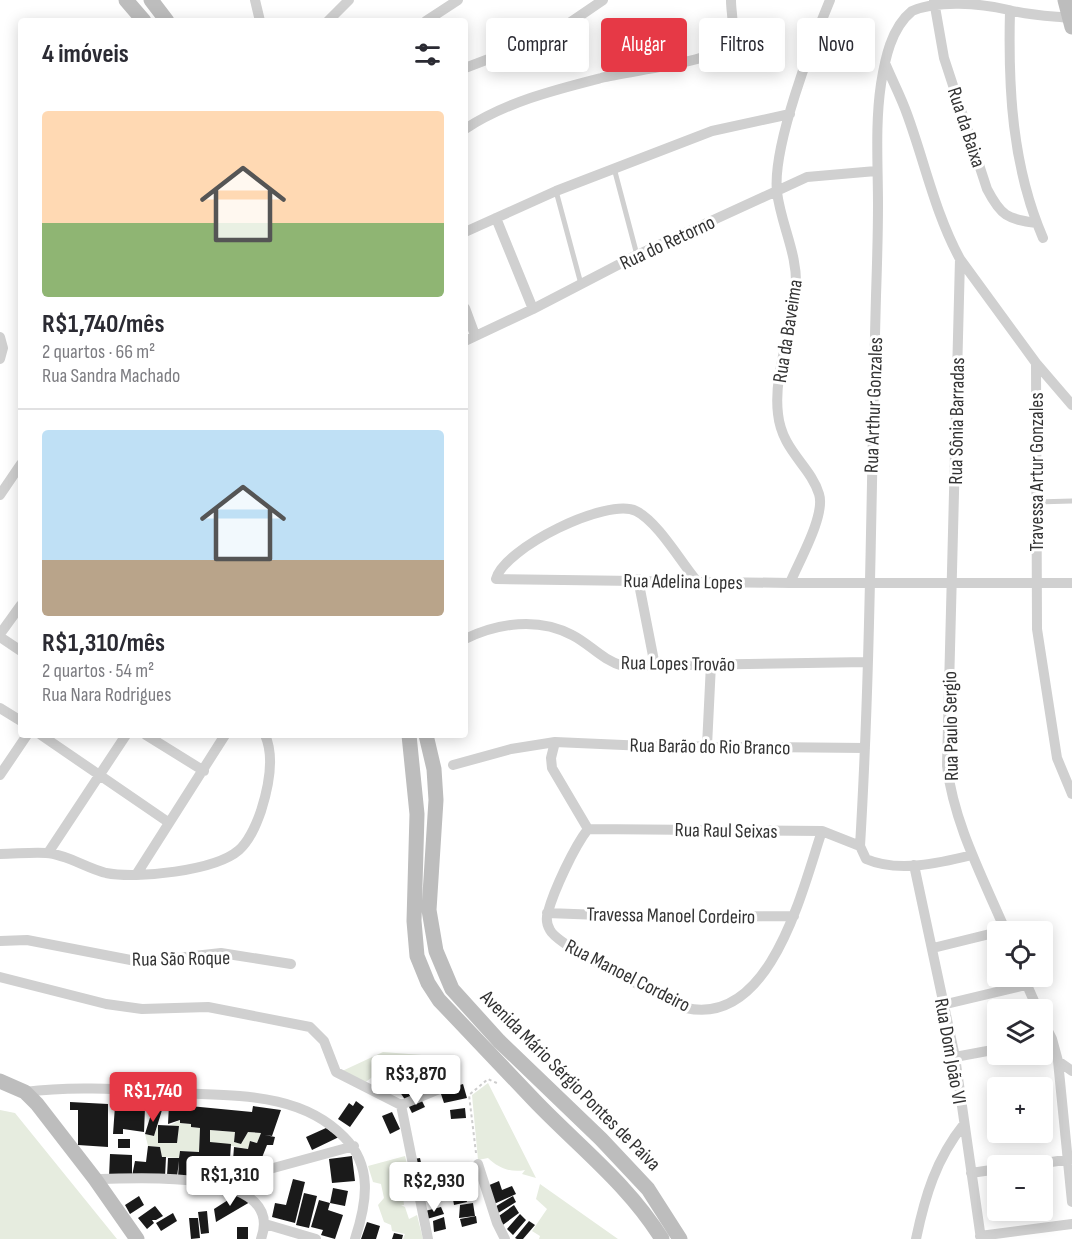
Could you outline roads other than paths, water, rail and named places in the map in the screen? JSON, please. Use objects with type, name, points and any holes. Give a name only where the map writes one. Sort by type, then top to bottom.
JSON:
[{"type":"main road","points":[[126,0],[141,18]]},
{"type":"main road","points":[[151,0],[165,18]]},
{"type":"main road","points":[[1065,0],[1070,23]]},
{"type":"main road","name":"Avenida Mário Sérgio Pontes de Paiva","points":[[409,738],[417,814],[414,921],[417,956],[428,983],[439,1000],[532,1098],[608,1170],[652,1223],[662,1239]]},
{"type":"main road","name":"Avenida Mário Sérgio Pontes de Paiva","points":[[427,738],[434,769],[436,800],[429,910],[436,951],[452,989],[499,1041],[601,1139],[648,1189],[680,1239]]},
{"type":"main road","points":[[0,1081],[25,1092],[54,1124],[137,1239]]},
{"type":"street","points":[[255,0],[259,18]]},
{"type":"street","points":[[331,18],[349,0]]},
{"type":"street","points":[[431,18],[458,0]]},
{"type":"street","points":[[468,67],[531,44],[565,26],[603,0]]},
{"type":"street","points":[[468,127],[507,105],[599,78],[717,53],[725,46],[734,28],[731,0]]},
{"type":"street","name":"Rua da Baveima","points":[[790,583],[815,524],[820,495],[783,438],[778,416],[777,388],[796,292],[796,272],[777,191],[779,164],[790,114],[830,0]]},
{"type":"street","name":"Rua Arthur Gonzales","points":[[860,846],[865,748],[878,249],[876,171],[881,86],[885,63],[900,24],[912,11],[934,1],[971,1],[1070,23]]},
{"type":"street","name":"Rua da Baixa","points":[[934,1],[944,58],[987,189],[994,203],[1007,217],[1037,223]]},
{"type":"street","points":[[1010,11],[1009,66],[1012,122],[1030,207],[1043,238]]},
{"type":"street","points":[[885,63],[907,114],[938,212],[960,259],[1036,363],[1072,405]]},
{"type":"street","points":[[468,231],[556,191],[712,131],[790,114]]},
{"type":"street","name":"Rua do Retorno","points":[[470,338],[533,309],[637,255],[807,177],[876,171]]},
{"type":"street","points":[[496,218],[533,309]]},
{"type":"street","name":"Rua Sônia Barradas","points":[[952,582],[960,259]]},
{"type":"street","points":[[0,339],[0,359]]},
{"type":"street","name":"Travessa Artur Gonzales","points":[[1036,363],[1035,582],[1037,629],[1058,758],[1072,794]]},
{"type":"street","points":[[0,495],[18,468]]},
{"type":"street","name":"Rua Adelina Lopes","points":[[696,580],[648,520],[637,511],[625,507],[609,508],[588,515],[545,535],[510,560],[498,573],[498,580],[1072,583]]},
{"type":"street","points":[[638,579],[655,666]]},
{"type":"street","name":"Rua Paulo Sergio","points":[[952,582],[947,766],[957,812],[998,921]]},
{"type":"street","points":[[18,609],[0,636],[18,649]]},
{"type":"street","name":"Rua Lopes Trovão","points":[[468,638],[498,625],[523,623],[551,627],[572,635],[610,662],[623,666],[867,662]]},
{"type":"street","points":[[707,746],[711,664]]},
{"type":"street","points":[[0,708],[18,719]]},
{"type":"street","points":[[0,775],[25,738]]},
{"type":"street","points":[[45,738],[168,822]]},
{"type":"street","points":[[48,853],[124,738]]},
{"type":"street","points":[[151,738],[204,771]]},
{"type":"street","points":[[136,875],[223,738]]},
{"type":"street","points":[[0,854],[48,853],[107,873],[136,875],[213,863],[228,858],[247,841],[259,817],[269,773],[266,738]]},
{"type":"street","points":[[547,913],[579,840],[588,829],[552,768],[551,758],[555,741]]},
{"type":"street","name":"Rua Barão do Rio Branco","points":[[453,765],[511,749],[555,741],[865,748]]},
{"type":"street","name":"Rua Raul Seixas","points":[[588,829],[822,831],[860,846]]},
{"type":"street","name":"Rua Manoel Cordeiro","points":[[547,913],[547,922],[555,939],[686,1008],[702,1011],[724,1004],[751,988],[774,959],[794,916],[822,831]]},
{"type":"street","points":[[860,846],[866,859],[876,863],[914,865],[972,855]]},
{"type":"street","name":"Rua Dom João VI","points":[[914,865],[933,948],[942,1005],[955,1057],[980,1238]]},
{"type":"street","name":"Travessa Manoel Cordeiro","points":[[547,913],[665,917],[794,916]]},
{"type":"street","points":[[933,948],[987,935]]},
{"type":"street","name":"Rua São Roque","points":[[0,941],[27,940],[141,962],[220,953],[291,964]]},
{"type":"street","points":[[0,977],[106,1004],[142,1009],[208,1007],[310,1027],[324,1041],[336,1072],[401,1105],[454,1083]]},
{"type":"street","points":[[942,1005],[1004,987]]},
{"type":"street","points":[[955,1057],[987,1051]]},
{"type":"street","points":[[1053,1051],[1058,1061],[1070,1159],[1072,1202]]},
{"type":"street","points":[[1058,1061],[1072,1071]]},
{"type":"street","points":[[25,1092],[76,1088],[273,1100],[316,1114],[331,1124],[354,1146],[361,1158],[366,1202],[355,1239]]},
{"type":"street","points":[[401,1105],[428,1239]]},
{"type":"street","points":[[916,1239],[925,1197],[937,1167],[947,1145],[964,1124]]},
{"type":"street","points":[[238,1191],[255,1175],[266,1170],[354,1146]]},
{"type":"street","points":[[1053,1162],[1070,1159]]},
{"type":"street","points":[[478,1164],[496,1222],[505,1239]]},
{"type":"street","points":[[971,1173],[987,1171]]},
{"type":"street","points":[[95,1179],[192,1180],[238,1191],[250,1197],[258,1206],[265,1224],[261,1239]]},
{"type":"street","points":[[265,1224],[316,1239]]},
{"type":"street","points":[[980,1238],[1072,1224]]},
{"type":"lane","points":[[614,168],[637,255]]},
{"type":"lane","points":[[556,191],[581,284]]},
{"type":"lane","points":[[1035,502],[1072,501]]}]
